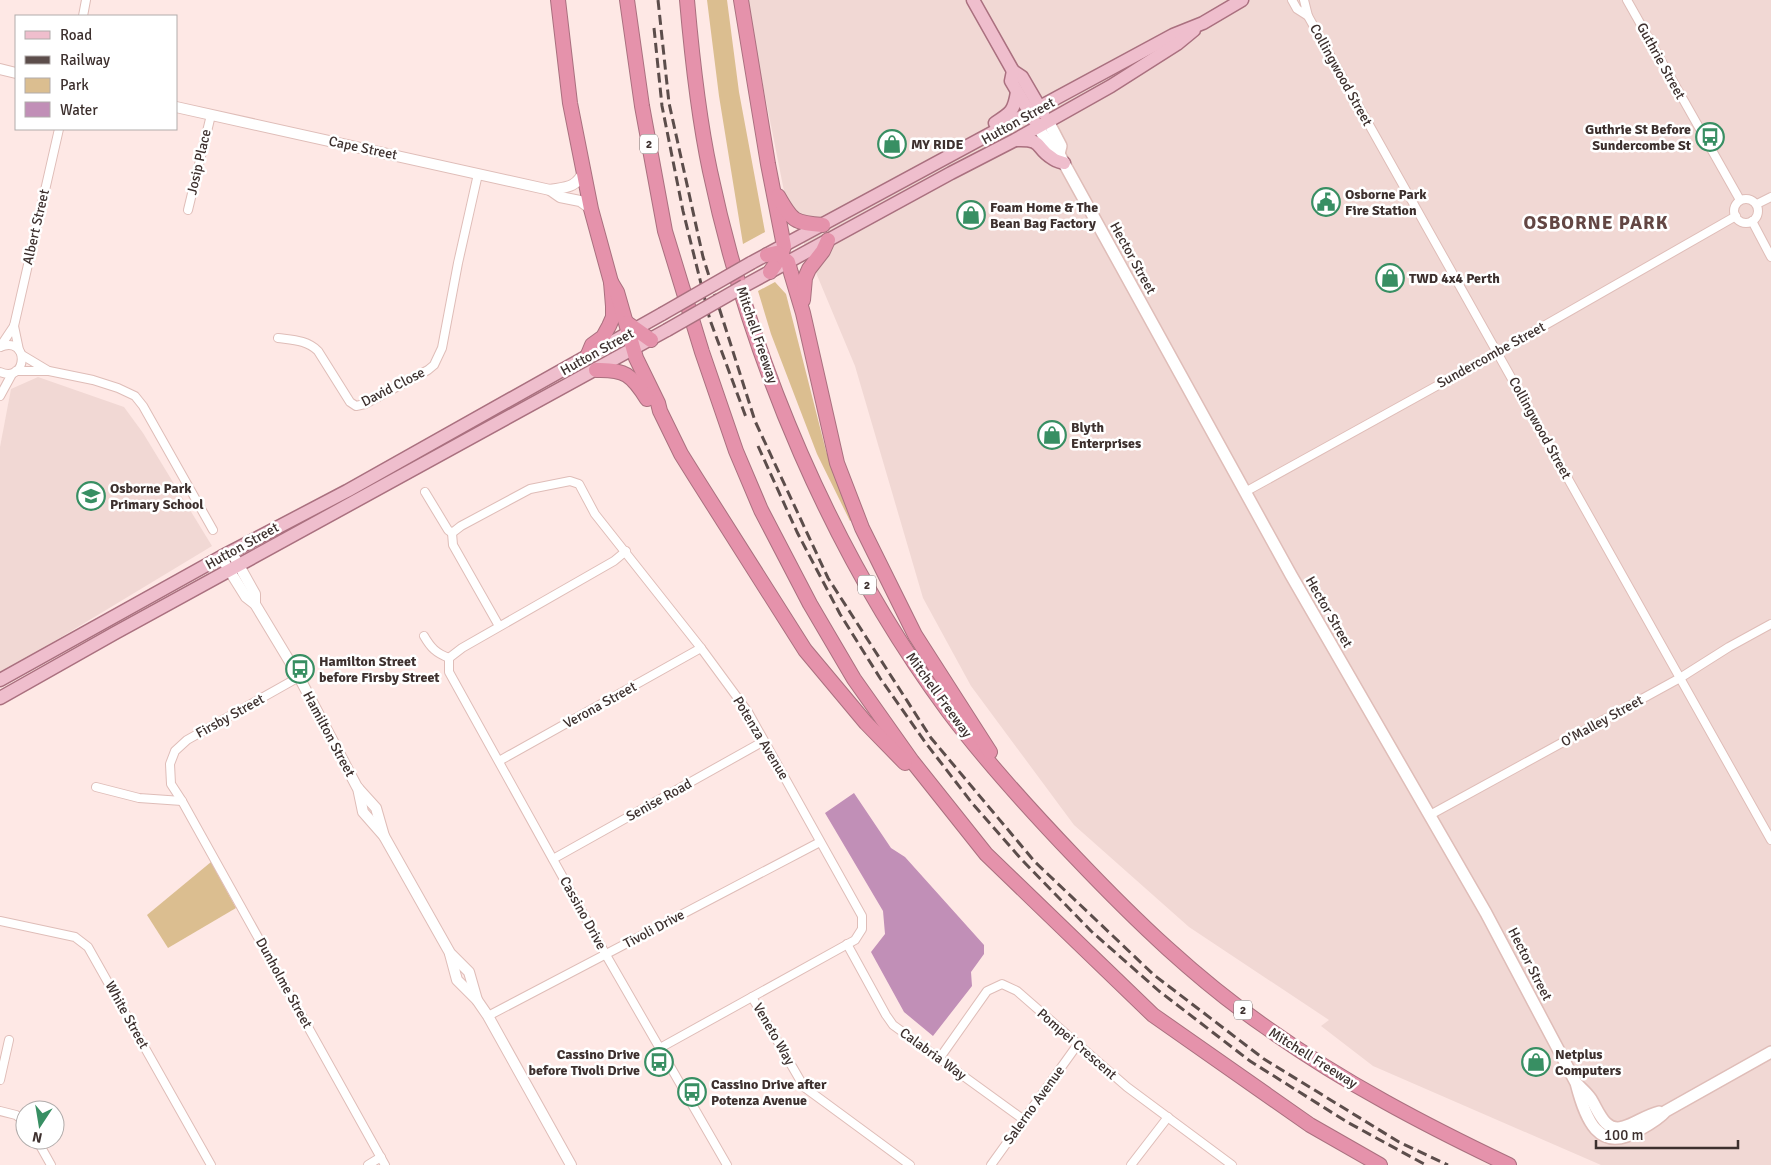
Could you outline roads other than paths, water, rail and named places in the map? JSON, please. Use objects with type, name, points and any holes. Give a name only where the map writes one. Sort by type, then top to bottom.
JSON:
[{"type":"highway","points":[[558,0],[570,103],[591,209],[611,282],[613,317],[603,337],[592,345],[587,356]]},
{"type":"highway","name":"2","points":[[627,0],[642,106],[665,231],[702,352],[736,451],[761,510],[814,613],[854,679],[912,761],[986,854],[1153,1014],[1310,1125],[1380,1165]]},
{"type":"highway","name":"Mitchell Freeway","points":[[687,0],[699,105],[710,168],[724,228],[739,286],[786,420],[821,496],[855,563],[896,634],[949,712],[1020,798],[1103,886],[1147,930],[1196,973],[1265,1027],[1334,1072],[1403,1112],[1509,1165]]},
{"type":"highway","points":[[741,0],[784,254],[803,313],[837,463],[862,528],[915,634],[1020,798]]},
{"type":"highway","points":[[772,187],[788,214],[796,220],[803,223],[823,225]]},
{"type":"highway","points":[[803,313],[805,278],[828,240]]},
{"type":"highway","points":[[770,272],[784,254]]},
{"type":"highway","points":[[611,282],[634,328],[636,358],[660,411],[696,478],[805,650],[866,723],[945,804]]},
{"type":"highway","points":[[634,328],[650,340]]},
{"type":"highway","points":[[596,370],[611,370],[630,376],[637,382],[651,406],[660,411]]},
{"type":"main road","name":"Hector Street","points":[[973,0],[1013,71],[1022,77],[1034,110]]},
{"type":"main road","name":"Hutton Street","points":[[784,254],[823,225],[1172,35],[1203,22],[1242,0]]},
{"type":"main road","name":"Hutton Street","points":[[0,680],[226,554],[347,491],[751,263],[828,240],[1015,140],[1111,86],[1177,44],[1203,22]]},
{"type":"main road","name":"Hector Street","points":[[1013,71],[1011,81],[1017,92],[1034,110],[1061,146],[1061,158],[1245,492],[1486,913],[1576,1083],[1581,1102],[1598,1133],[1612,1133],[1622,1139],[1635,1133],[1666,1111],[1771,1052]]},
{"type":"main road","points":[[981,140],[992,125],[1008,115],[1015,107],[1017,92]]},
{"type":"main road","points":[[1015,140],[1030,139],[1038,144],[1051,158],[1061,158]]},
{"type":"main road","name":"Hutton Street","points":[[0,698],[463,441],[634,349],[770,272]]},
{"type":"street","points":[[83,15],[86,0]]},
{"type":"street","name":"Collingwood Street","points":[[1292,0],[1297,9],[1308,16]]},
{"type":"street","name":"Collingwood Street","points":[[1304,0],[1308,16],[1771,840]]},
{"type":"street","name":"Guthrie Street","points":[[1627,0],[1740,200]]},
{"type":"street","points":[[0,70],[15,72]]},
{"type":"street","name":"Cape Street","points":[[178,107],[550,190],[560,197],[580,201],[591,209]]},
{"type":"street","name":"Josip Place","points":[[188,210],[211,115]]},
{"type":"street","name":"Albert Street","points":[[0,347],[14,326],[59,130]]},
{"type":"street","name":"Cape Street","points":[[550,190],[576,184],[584,171]]},
{"type":"street","name":"David Close","points":[[278,338],[305,342],[313,346],[350,402],[358,406],[428,370],[434,365],[442,348],[478,174]]},
{"type":"street","points":[[1757,204],[1771,196]]},
{"type":"street","points":[[1751,199],[1757,204],[1758,214],[1752,221],[1745,223],[1736,216],[1735,207],[1740,200],[1751,199]]},
{"type":"street","name":"Sundercombe Street","points":[[1245,492],[1498,352],[1736,216]]},
{"type":"street","points":[[1752,221],[1771,257]]},
{"type":"street","name":"Albert Street","points":[[14,326],[20,352]]},
{"type":"street","points":[[0,347],[11,345],[49,371]]},
{"type":"street","points":[[0,396],[14,372],[22,363],[20,352]]},
{"type":"street","points":[[0,372],[49,371],[93,380],[135,396],[140,400],[213,530]]},
{"type":"street","name":"Potenza Avenue","points":[[452,534],[461,526],[530,489],[570,481],[579,484],[595,514],[701,648],[748,712],[862,916],[862,930],[855,940],[660,1048]]},
{"type":"street","points":[[425,492],[452,534],[452,545],[499,626]]},
{"type":"street","points":[[424,636],[432,650],[449,658],[499,626],[614,561],[626,551]]},
{"type":"street","name":"Hamilton Street","points":[[226,554],[234,568],[255,594],[255,604],[299,677],[357,787],[376,808],[384,836],[450,953],[469,972],[477,1000],[488,1016],[571,1165]]},
{"type":"street","name":"O'Malley Street","points":[[1430,815],[1680,678],[1728,647],[1771,624]]},
{"type":"street","name":"Verona Street","points":[[499,761],[701,648]]},
{"type":"street","name":"Cassino Drive","points":[[449,658],[450,672],[606,955],[727,1165]]},
{"type":"street","name":"Firsby Street","points":[[170,764],[175,751],[187,740],[299,677]]},
{"type":"street","name":"Senise Road","points":[[553,859],[764,741]]},
{"type":"street","name":"Dunholme Street","points":[[170,764],[171,784],[385,1165]]},
{"type":"street","points":[[96,787],[140,798],[182,801]]},
{"type":"street","name":"Tivoli Drive","points":[[488,1016],[820,842]]},
{"type":"street","name":"White Street","points":[[0,921],[75,937],[88,947],[211,1165]]},
{"type":"street","name":"Calabria Way","points":[[847,944],[893,1025],[1024,1120]]},
{"type":"street","name":"Pompei Crescent","points":[[938,1059],[987,991],[1002,984],[1017,991],[1128,1087],[1232,1165]]},
{"type":"street","name":"Veneto Way","points":[[752,997],[804,1087],[910,1165]]},
{"type":"street","points":[[0,1080],[9,1040]]},
{"type":"street","name":"Salerno Avenue","points":[[991,1165],[1078,1044]]},
{"type":"street","points":[[0,1111],[15,1115]]},
{"type":"street","points":[[1131,1165],[1168,1117]]},
{"type":"street","points":[[43,1150],[51,1165]]},
{"type":"street","points":[[368,1165],[381,1157]]},
{"type":"water","points":[[854,793],[891,848],[905,857],[984,945],[984,954],[971,972],[972,986],[933,1036],[904,1012],[871,952],[885,934],[883,911],[825,813]]},
{"type":"railway","points":[[658,0],[669,103],[703,257],[755,421],[828,578],[931,738],[1035,862],[1154,975],[1264,1059],[1399,1142],[1448,1165]]},
{"type":"railway","points":[[654,28],[662,106],[683,211],[710,320],[747,420]]},
{"type":"railway","points":[[758,446],[797,532],[840,614],[880,678],[925,742],[972,803],[1022,860],[1091,931],[1159,991],[1250,1061],[1347,1122],[1426,1165]]},
{"type":"place","name":"Guthrie St Before Sundercombe St","points":[[1710,137]]},
{"type":"place","name":"MY RIDE","points":[[892,144]]},
{"type":"place","name":"Osborne Park Fire Station","points":[[1326,202]]},
{"type":"place","name":"Foam Home & The Bean Bag Factory","points":[[971,215]]},
{"type":"place","name":"TWD 4x4 Perth","points":[[1390,278]]},
{"type":"place","name":"Blyth Enterprises","points":[[1052,435]]},
{"type":"place","name":"Osborne Park Primary School","points":[[91,496]]},
{"type":"place","name":"Hamilton Street before Firsby Street","points":[[300,669]]},
{"type":"place","name":"Cassino Drive before Tivoli Drive","points":[[659,1062]]},
{"type":"place","name":"Netplus Computers","points":[[1536,1062]]},
{"type":"place","name":"Cassino Drive after Potenza Avenue","points":[[692,1092]]},
{"type":"district","name":"OSBORNE PARK","points":[[1596,223]]}]
